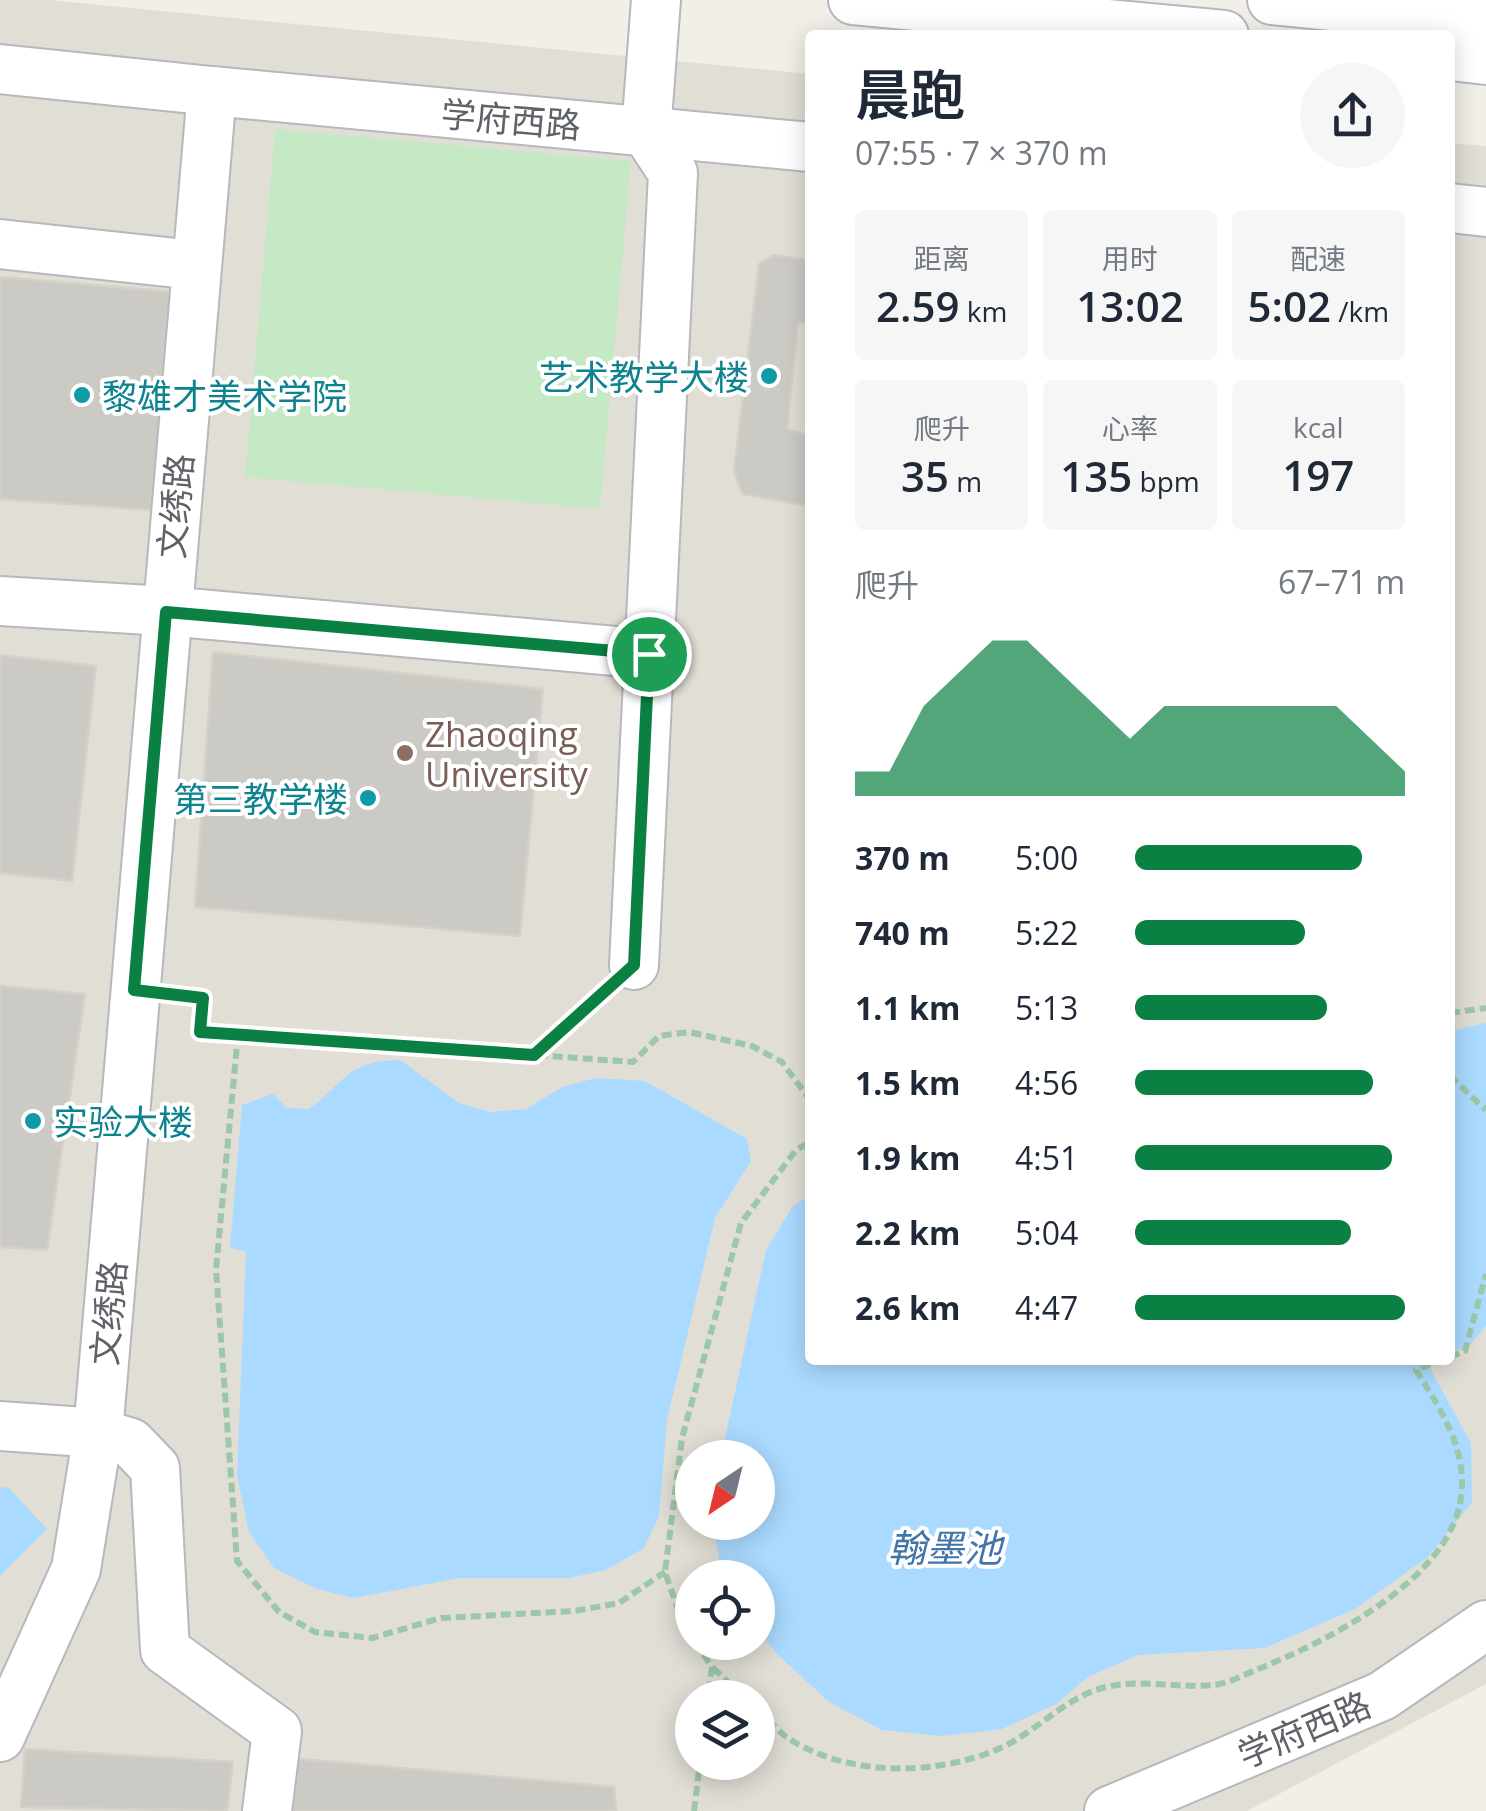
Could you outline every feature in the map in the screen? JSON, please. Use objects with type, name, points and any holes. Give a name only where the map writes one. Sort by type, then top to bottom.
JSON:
[{"type":"street","points":[[634,965],[673,173],[646,132],[656,0]]},
{"type":"street","points":[[853,0],[1171,30]]},
{"type":"street","points":[[1272,0],[1486,21]]},
{"type":"street","points":[[1455,57],[1486,60]]},
{"type":"street","points":[[0,69],[212,90]]},
{"type":"street","name":"学府西路","points":[[212,90],[805,147]]},
{"type":"street","name":"文绣路","points":[[0,1736],[76,1569],[98,1433],[212,90]]},
{"type":"street","points":[[1455,209],[1486,212]]},
{"type":"street","points":[[0,244],[195,265]]},
{"type":"street","points":[[0,601],[649,654]]},
{"type":"street","points":[[0,1426],[98,1433],[131,1443],[155,1468],[164,1650],[277,1731],[267,1811]]},
{"type":"street","name":"学府西路","points":[[1109,1811],[1382,1696],[1486,1626]]},
{"type":"path","points":[[534,1055],[634,965]]},
{"type":"path","points":[[134,990],[203,998],[200,1032],[633,1062],[659,1036],[689,1032],[752,1046],[782,1062],[805,1093]]},
{"type":"path","points":[[1455,1012],[1486,1008]]},
{"type":"path","points":[[238,1034],[216,1270],[237,1561],[280,1612],[314,1632],[372,1638],[442,1618],[574,1611],[619,1603],[665,1572]]},
{"type":"path","points":[[1455,1081],[1486,1110]]},
{"type":"path","points":[[675,1601],[665,1572],[682,1438],[741,1223],[796,1150],[805,1145]]},
{"type":"path","points":[[1455,1355],[1465,1351],[1486,1274]]},
{"type":"path","points":[[775,1725],[790,1740],[851,1765],[926,1768],[996,1750],[1093,1691],[1142,1682],[1216,1685],[1316,1646],[1396,1592],[1450,1533],[1461,1502],[1459,1450],[1444,1414],[1416,1370],[1429,1365]]},
{"type":"path","points":[[708,1660],[726,1680]]},
{"type":"path","points":[[710,1680],[712,1666]]},
{"type":"path","points":[[694,1811],[698,1780]]},
{"type":"shaded area","name":"Zhaoqing University","points":[[0,0],[49,0],[805,74],[805,1365],[1455,1365],[1455,143],[1486,146],[1486,1684],[1247,1811],[0,1811]]},
{"type":"green space","points":[[275,129],[631,161],[600,509],[245,477]]},
{"type":"water","points":[[1486,1023],[1486,1326],[1471,1344],[1455,1351],[1455,1030]]},
{"type":"water","points":[[400,1060],[459,1103],[491,1112],[526,1109],[562,1087],[596,1078],[645,1081],[747,1139],[751,1161],[715,1218],[667,1420],[659,1516],[644,1548],[606,1570],[569,1578],[459,1578],[354,1598],[317,1589],[274,1568],[249,1532],[237,1475],[246,1251],[230,1248],[242,1105],[273,1094],[287,1108],[309,1109],[357,1069]]},
{"type":"water","name":"翰墨池","points":[[805,1198],[805,1365],[1428,1365],[1471,1443],[1472,1502],[1428,1557],[1355,1609],[1265,1648],[1138,1655],[1088,1677],[1056,1704],[1002,1729],[943,1736],[882,1730],[829,1702],[775,1651],[775,1560],[720,1560],[716,1540],[775,1540],[775,1440],[725,1440],[766,1250],[793,1206]]},
{"type":"water","points":[[8,1487],[47,1529],[0,1576],[0,1488]]},
{"type":"building","name":"艺术教学大楼","points":[[773,255],[805,259],[805,323],[798,322],[787,429],[805,434],[805,505],[742,494],[734,471],[759,264]]},
{"type":"building","name":"黎雄才美术学院","points":[[0,277],[174,292],[151,510],[0,499]]},
{"type":"building","name":"第三教学楼","points":[[213,652],[543,689],[520,936],[195,907]]},
{"type":"building","points":[[0,655],[96,666],[72,881],[0,873]]},
{"type":"building","name":"实验大楼","points":[[0,986],[85,994],[47,1250],[0,1247]]},
{"type":"building","points":[[25,1749],[233,1762],[227,1811],[21,1807]]},
{"type":"building","points":[[289,1758],[614,1787],[616,1811],[282,1811]]},
{"type":"place","name":"艺术教学大楼","points":[[769,376]]},
{"type":"place","name":"黎雄才美术学院","points":[[82,395]]},
{"type":"place","name":"Zhaoqing University","points":[[405,753]]},
{"type":"place","name":"第三教学楼","points":[[368,798]]},
{"type":"place","name":"实验大楼","points":[[33,1121]]},
{"type":"route","points":[[166,612],[649,654],[634,965],[534,1055],[200,1032],[203,998],[134,990],[166,612]]}]
